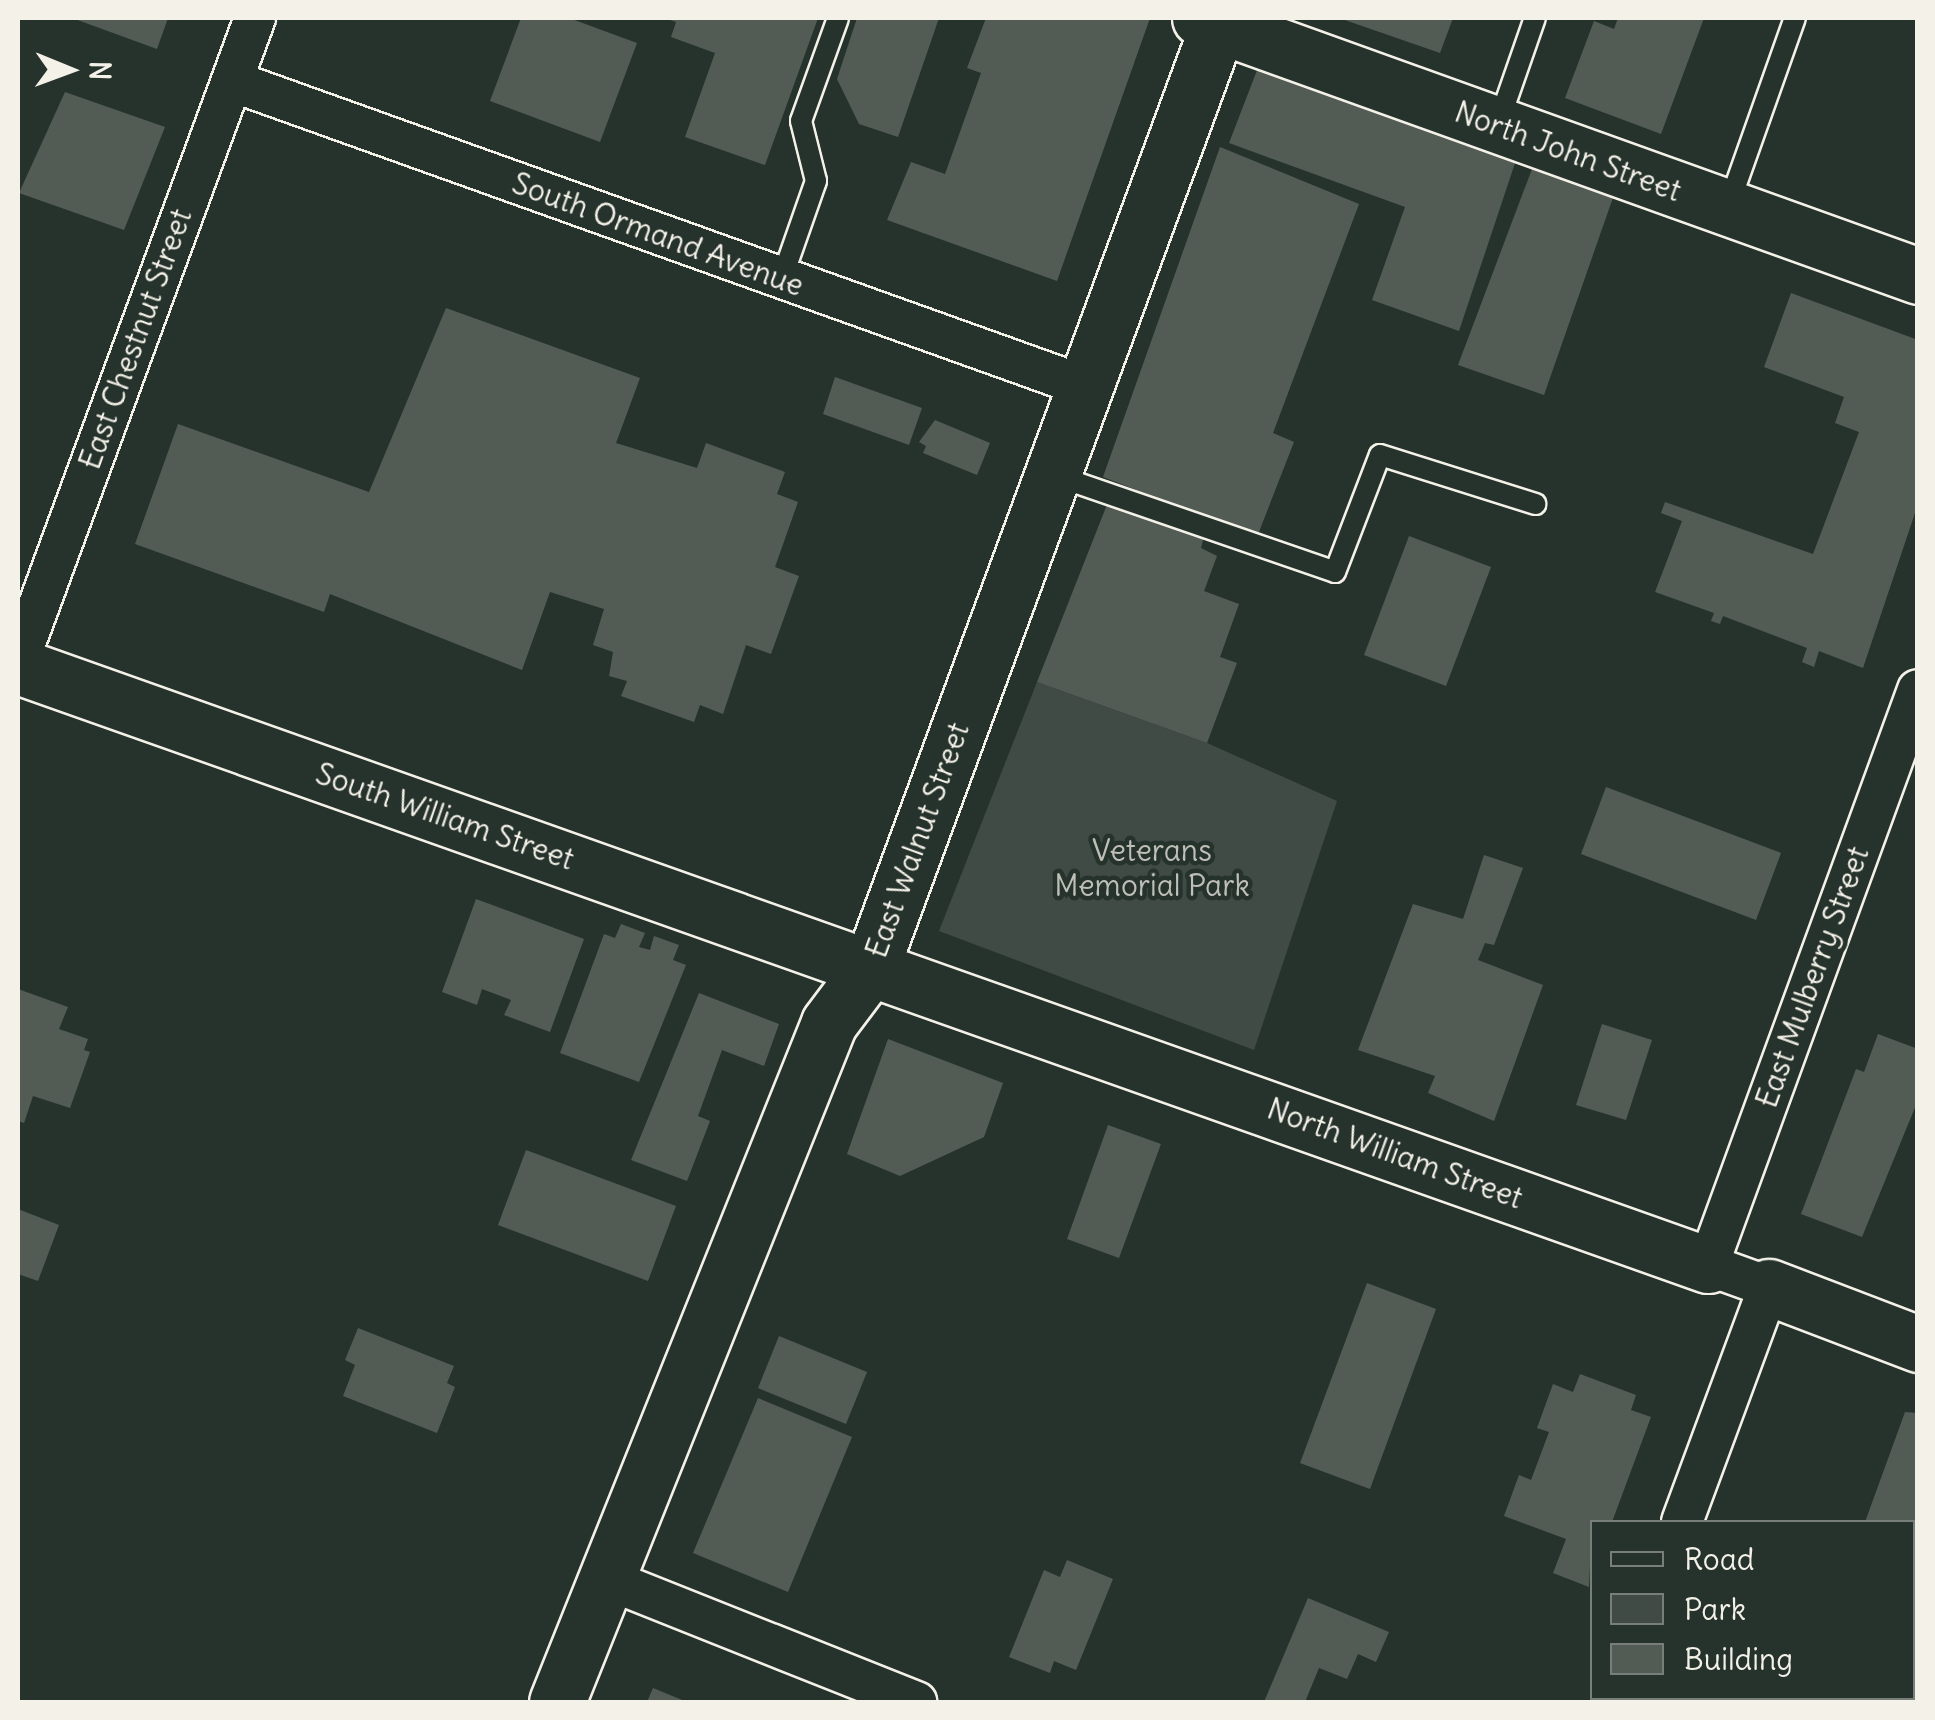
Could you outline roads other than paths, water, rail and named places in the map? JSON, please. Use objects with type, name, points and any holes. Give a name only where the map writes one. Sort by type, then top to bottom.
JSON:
[{"type":"street","name":"East Chestnut Street","points":[[18,664],[255,18]]},
{"type":"street","name":"North John Street","points":[[1213,20],[1918,276]]},
{"type":"street","name":"East Walnut Street","points":[[557,1702],[829,1023],[872,967],[1213,20]]},
{"type":"street","name":"South Ormand Avenue","points":[[232,81],[1084,386]]},
{"type":"street","name":"South William Street","points":[[18,664],[872,967]]},
{"type":"street","name":"East Mulberry Street","points":[[1708,1265],[1918,690]]},
{"type":"street","name":"North William Street","points":[[872,967],[1708,1265],[1918,1344]]},
{"type":"street","points":[[1683,1520],[1769,1287]]},
{"type":"street","points":[[606,1578],[916,1702]]},
{"type":"lane","points":[[782,278],[816,181],[801,121],[838,18]]},
{"type":"lane","points":[[1498,125],[1534,18]]},
{"type":"lane","points":[[1727,208],[1795,18]]},
{"type":"lane","points":[[1052,475],[1335,572],[1380,454],[1536,504]]},
{"type":"park label","name":"Veterans Memorial Park","points":[[1152,867]]}]
